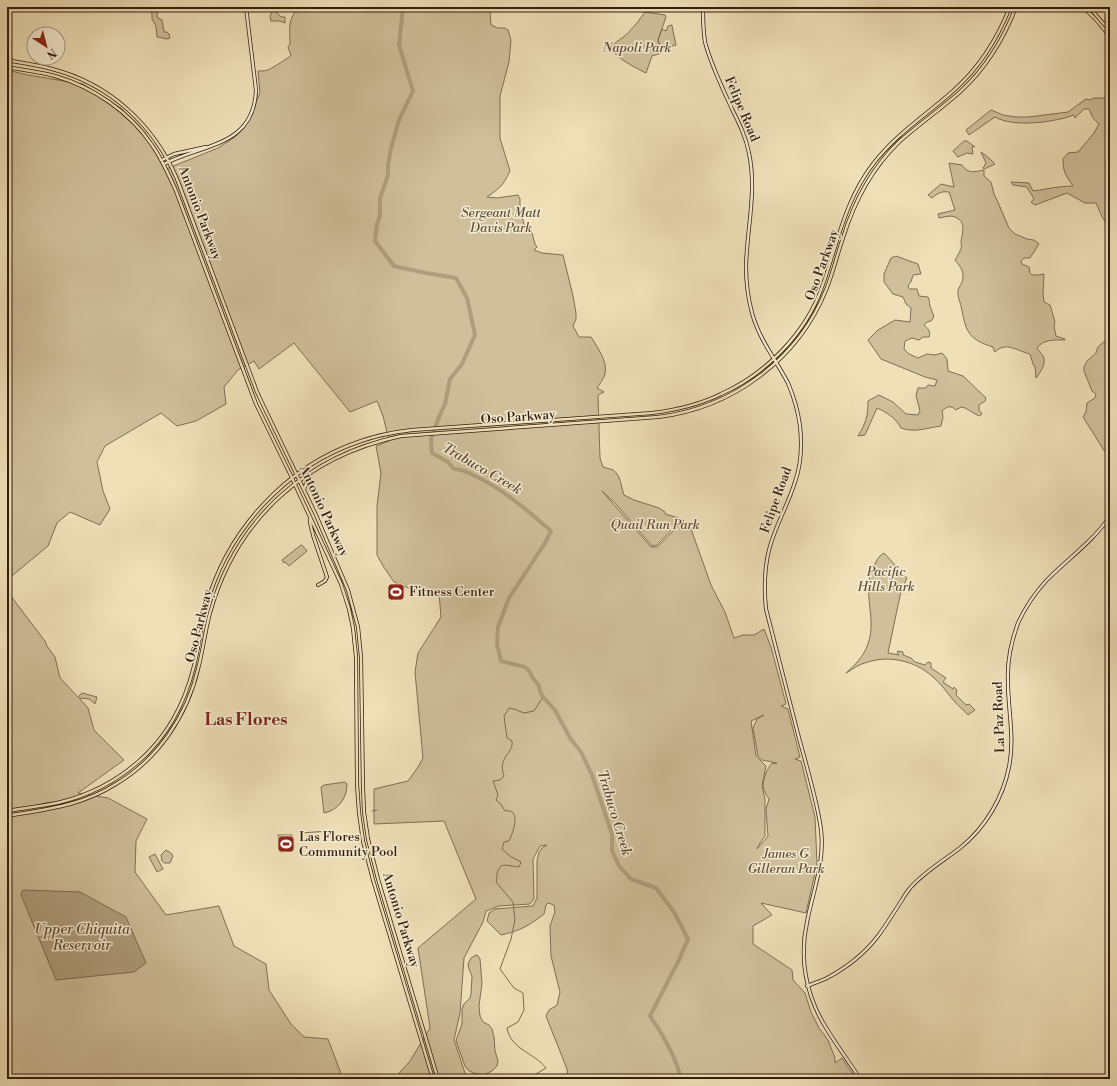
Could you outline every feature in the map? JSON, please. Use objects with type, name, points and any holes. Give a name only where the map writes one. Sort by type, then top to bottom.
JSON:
[{"type":"main road","points":[[164,164],[224,142],[237,133],[249,119],[254,107],[256,90],[246,7]]},
{"type":"main road","name":"Felipe Road","points":[[703,7],[703,23],[708,50],[720,83],[744,133],[749,152],[753,184],[746,265],[748,298],[757,326],[793,396],[800,425],[801,441],[796,480],[769,551],[765,569],[764,595],[766,609],[812,786],[821,829],[822,851],[820,869],[807,921],[804,941],[804,964],[807,986],[813,1004],[824,1026],[860,1079]]},
{"type":"main road","name":"Oso Parkway","points":[[7,811],[76,798],[108,784],[139,761],[153,747],[170,723],[184,698],[194,665],[209,597],[226,556],[237,537],[266,501],[296,474],[325,457],[354,444],[382,435],[412,430],[652,413],[685,407],[727,392],[752,376],[773,359],[788,343],[815,303],[822,289],[845,215],[853,196],[868,171],[884,150],[894,140],[953,91],[977,66],[990,49],[998,35],[1010,7]]},
{"type":"main road","name":"Oso Parkway","points":[[7,816],[62,807],[83,801],[101,793],[135,771],[160,746],[174,726],[188,700],[199,668],[210,614],[217,590],[231,559],[251,527],[260,516],[294,484],[310,473],[359,447],[389,438],[412,434],[658,417],[678,414],[707,406],[750,384],[776,363],[798,339],[818,307],[826,290],[842,238],[852,212],[874,172],[899,142],[955,96],[976,74],[1001,40],[1016,7]]},
{"type":"main road","points":[[1082,7],[1101,25],[1110,37]]},
{"type":"main road","points":[[1089,7],[1110,31]]},
{"type":"main road","name":"Antonio Parkway","points":[[7,60],[58,70],[75,76],[98,88],[137,118],[154,138],[167,157],[177,179],[257,392],[343,577],[355,614],[362,657],[363,787],[364,812],[368,838],[378,879],[438,1079]]},
{"type":"main road","name":"Antonio Parkway","points":[[7,67],[38,72],[82,86],[115,107],[134,123],[153,145],[162,160],[176,191],[256,404],[272,434],[341,584],[349,609],[356,657],[358,795],[363,841],[373,880],[433,1079]]},
{"type":"main road","points":[[162,160],[183,151],[210,146]]},
{"type":"main road","points":[[272,434],[274,433],[277,435]]},
{"type":"main road","points":[[304,491],[310,473]]},
{"type":"main road","name":"La Paz Road","points":[[807,986],[840,970],[866,949],[878,936],[910,888],[923,876],[966,843],[989,815],[1003,788],[1010,762],[1012,738],[1008,669],[1011,647],[1019,623],[1028,604],[1041,587],[1092,538],[1110,516]]},
{"type":"main road","points":[[310,517],[313,535],[327,577],[326,581],[318,585]]},
{"type":"green space","points":[[145,7],[158,8],[157,16],[162,20],[164,32],[169,34],[170,38],[167,39],[157,37],[156,26],[152,19],[152,14],[149,9]]},
{"type":"green space","points":[[300,7],[488,7],[490,11],[491,25],[508,30],[511,40],[509,62],[500,96],[500,138],[510,171],[501,186],[487,197],[497,198],[518,195],[524,224],[532,233],[537,247],[534,250],[542,253],[563,255],[576,313],[576,319],[573,326],[579,337],[591,337],[601,354],[606,369],[602,381],[597,388],[604,392],[598,395],[600,458],[603,467],[616,472],[624,495],[634,500],[659,508],[665,512],[665,514],[684,521],[676,525],[657,545],[652,546],[615,503],[602,491],[651,547],[657,547],[680,524],[690,526],[711,585],[725,612],[734,638],[743,635],[754,635],[764,629],[771,647],[786,704],[781,706],[788,709],[800,757],[795,759],[801,761],[815,817],[817,864],[806,913],[761,903],[772,915],[753,926],[753,944],[792,970],[793,980],[805,993],[811,1012],[819,1028],[828,1040],[835,1058],[835,1063],[842,1058],[856,1079],[568,1079],[567,1069],[546,1016],[549,1010],[557,1005],[560,992],[551,956],[550,926],[555,912],[554,905],[548,903],[544,914],[514,932],[501,935],[487,921],[489,913],[495,909],[533,906],[537,898],[537,861],[539,852],[547,845],[540,846],[533,859],[534,899],[530,904],[499,906],[486,911],[483,922],[464,958],[460,1013],[454,1040],[467,1079],[394,1079],[410,1061],[430,1028],[418,948],[476,899],[444,821],[374,824],[374,789],[408,781],[423,758],[415,672],[418,653],[441,617],[439,593],[411,589],[394,582],[377,555],[377,506],[381,473],[376,446],[389,441],[383,416],[377,401],[350,412],[294,343],[259,369],[254,361],[238,370],[224,387],[226,404],[196,421],[177,426],[161,413],[105,446],[97,462],[103,491],[110,509],[100,525],[70,512],[57,523],[48,546],[8,579],[10,595],[45,641],[55,657],[60,678],[78,697],[82,693],[97,697],[95,704],[89,699],[79,698],[88,708],[94,730],[124,760],[78,793],[108,798],[147,819],[136,841],[135,872],[166,915],[219,906],[234,946],[266,964],[269,990],[291,1024],[304,1037],[328,1039],[343,1079],[7,1079],[7,70],[83,84],[122,109],[153,144],[166,169],[218,148],[235,137],[245,127],[260,93],[258,71],[268,70],[284,61],[291,55],[288,47],[290,44],[290,24],[296,11]],"holes":[[[764,715],[757,719],[753,728],[758,756],[762,760],[777,763],[772,763],[766,772],[764,780],[763,787],[769,799],[766,809],[768,836],[757,849],[765,836],[765,799],[762,786],[766,766],[756,756],[751,721]]]},
{"type":"green space","points":[[273,9],[281,17],[285,17],[285,23],[280,21],[271,21],[270,16]]},
{"type":"green space","name":"Napoli Park","points":[[645,12],[665,15],[666,17],[658,40],[661,53],[652,56],[646,73],[621,59],[610,47],[627,34]]},
{"type":"green space","points":[[672,25],[676,45],[661,49],[658,40],[662,29],[666,31],[668,26]]},
{"type":"green space","points":[[1094,98],[1108,98],[1110,101],[1110,226],[1103,219],[1096,203],[1085,203],[1067,193],[1035,205],[1031,202],[1034,199],[1027,187],[1013,185],[1011,182],[1029,183],[1033,191],[1073,186],[1064,171],[1063,159],[1068,153],[1078,152],[1094,133],[1099,124],[1093,118],[1089,109],[1084,109],[1075,118],[1074,115],[1046,122],[1023,123],[1003,120],[995,117],[969,135],[966,130],[991,110],[1003,115],[1029,117],[1068,112],[1086,99],[1090,100]]},
{"type":"green space","points":[[964,141],[967,141],[975,147],[972,147],[973,154],[967,153],[958,157],[953,151]]},
{"type":"green space","points":[[981,152],[995,164],[984,169],[983,168],[986,163]]},
{"type":"green space","points":[[949,163],[962,165],[964,168],[972,172],[984,170],[984,176],[991,182],[994,194],[1009,228],[1015,234],[1034,240],[1039,244],[1030,258],[1024,258],[1021,261],[1022,264],[1029,267],[1032,275],[1044,274],[1044,302],[1050,305],[1055,322],[1054,326],[1056,336],[1065,340],[1053,340],[1042,343],[1037,348],[1043,356],[1044,362],[1036,378],[1035,367],[1030,354],[1007,347],[1003,347],[995,352],[993,347],[978,341],[966,328],[958,294],[958,290],[963,279],[963,273],[955,260],[961,248],[963,228],[959,219],[953,216],[939,218],[938,214],[955,210],[949,192],[940,193],[932,198],[928,195],[941,184],[954,187]]},
{"type":"green space","points":[[896,256],[918,264],[921,274],[913,275],[908,287],[910,289],[917,289],[919,296],[928,297],[934,317],[931,321],[924,325],[929,330],[929,337],[923,337],[919,340],[912,338],[905,341],[904,349],[909,354],[918,358],[927,354],[935,355],[942,353],[947,359],[948,371],[963,376],[986,398],[985,401],[979,405],[979,410],[982,414],[979,416],[965,408],[961,407],[956,410],[949,407],[942,411],[943,417],[941,426],[921,430],[901,428],[896,421],[884,411],[877,408],[865,435],[858,436],[866,419],[868,401],[879,395],[893,402],[906,414],[918,415],[920,411],[916,395],[918,388],[926,388],[928,385],[935,386],[937,380],[925,377],[881,359],[868,340],[878,330],[895,320],[910,322],[911,308],[906,304],[903,297],[893,294],[884,282],[884,274],[891,258]]},
{"type":"green space","points":[[1110,324],[1110,455],[1105,452],[1083,417],[1086,412],[1087,403],[1095,398],[1096,394],[1092,391],[1084,371],[1084,367],[1087,361],[1096,353],[1098,347],[1107,339]]},
{"type":"green space","points":[[301,545],[307,551],[289,566],[285,562],[284,563],[282,560]]},
{"type":"green space","name":"Pacific Hills Park","points":[[884,553],[907,578],[901,591],[888,653],[899,655],[897,652],[898,651],[903,652],[903,655],[911,658],[915,662],[925,665],[928,662],[931,663],[931,668],[946,678],[943,682],[953,689],[954,687],[957,690],[956,695],[966,705],[969,704],[975,710],[968,715],[935,679],[918,666],[910,663],[893,659],[876,660],[862,664],[846,673],[862,656],[868,644],[871,634],[869,582],[871,572],[876,562]]},
{"type":"green space","points":[[345,782],[347,784],[347,789],[341,803],[329,812],[324,813],[321,787],[324,785]]},
{"type":"green space","points":[[278,835],[292,835],[294,846],[293,851],[280,852]]},
{"type":"green space","points":[[166,850],[173,856],[170,863],[164,863],[162,861],[161,855]]},
{"type":"green space","points":[[155,854],[163,869],[157,872],[149,857]]},
{"type":"green space","points":[[476,955],[480,959],[482,983],[479,1006],[480,1016],[483,1022],[489,1025],[492,1029],[498,1061],[497,1066],[492,1071],[484,1075],[473,1073],[468,1070],[465,1066],[456,1041],[462,1024],[462,1009],[464,1004],[470,998],[471,994],[472,976],[468,964],[471,958]]},
{"type":"water","name":"Upper Chiquita Reservoir","points":[[22,891],[80,892],[126,917],[146,963],[134,972],[56,980],[21,895]]},
{"type":"waterway","name":"Trabuco Creek","points":[[403,7],[399,45],[413,91],[399,120],[391,148],[388,175],[380,198],[380,216],[377,224],[375,241],[394,266],[456,278],[467,298],[475,335],[462,364],[450,379],[445,404],[431,439],[432,453],[448,462],[454,469],[467,472],[495,487],[524,508],[551,531],[545,543],[509,598],[498,627],[497,644],[501,661],[525,667],[530,672],[539,686],[543,697],[555,710],[570,738],[581,752],[592,775],[612,834],[612,851],[619,866],[631,879],[656,888],[674,912],[688,939],[679,960],[650,1016],[672,1054],[681,1079]]},
{"type":"waterway","points":[[528,1079],[546,1068],[513,1041],[507,1028],[518,1022],[524,1010],[523,993],[514,988],[500,969],[511,939],[515,920],[513,902],[496,882],[501,866],[505,865],[519,867],[521,862],[510,856],[502,849],[504,842],[509,841],[511,837],[515,817],[510,811],[505,811],[496,800],[498,795],[493,781],[500,780],[504,776],[502,769],[504,760],[512,745],[512,741],[507,738],[504,716],[509,708],[524,713],[534,711],[543,697]]},
{"type":"waterway","points":[[372,811],[377,810]]},
{"type":"waterway","points":[[301,833],[330,831]]},
{"type":"place","name":"Fitness Center","points":[[396,592]]},
{"type":"place","name":"Las Flores Community Pool","points":[[286,844]]},
{"type":"district","name":"Las Flores","points":[[246,720]]},
{"type":"park label","name":"Sergeant Matt Davis Park","points":[[501,220]]},
{"type":"park label","name":"Quail Run Park","points":[[655,525]]},
{"type":"park label","name":"James G Gilleran Park","points":[[786,862]]}]
